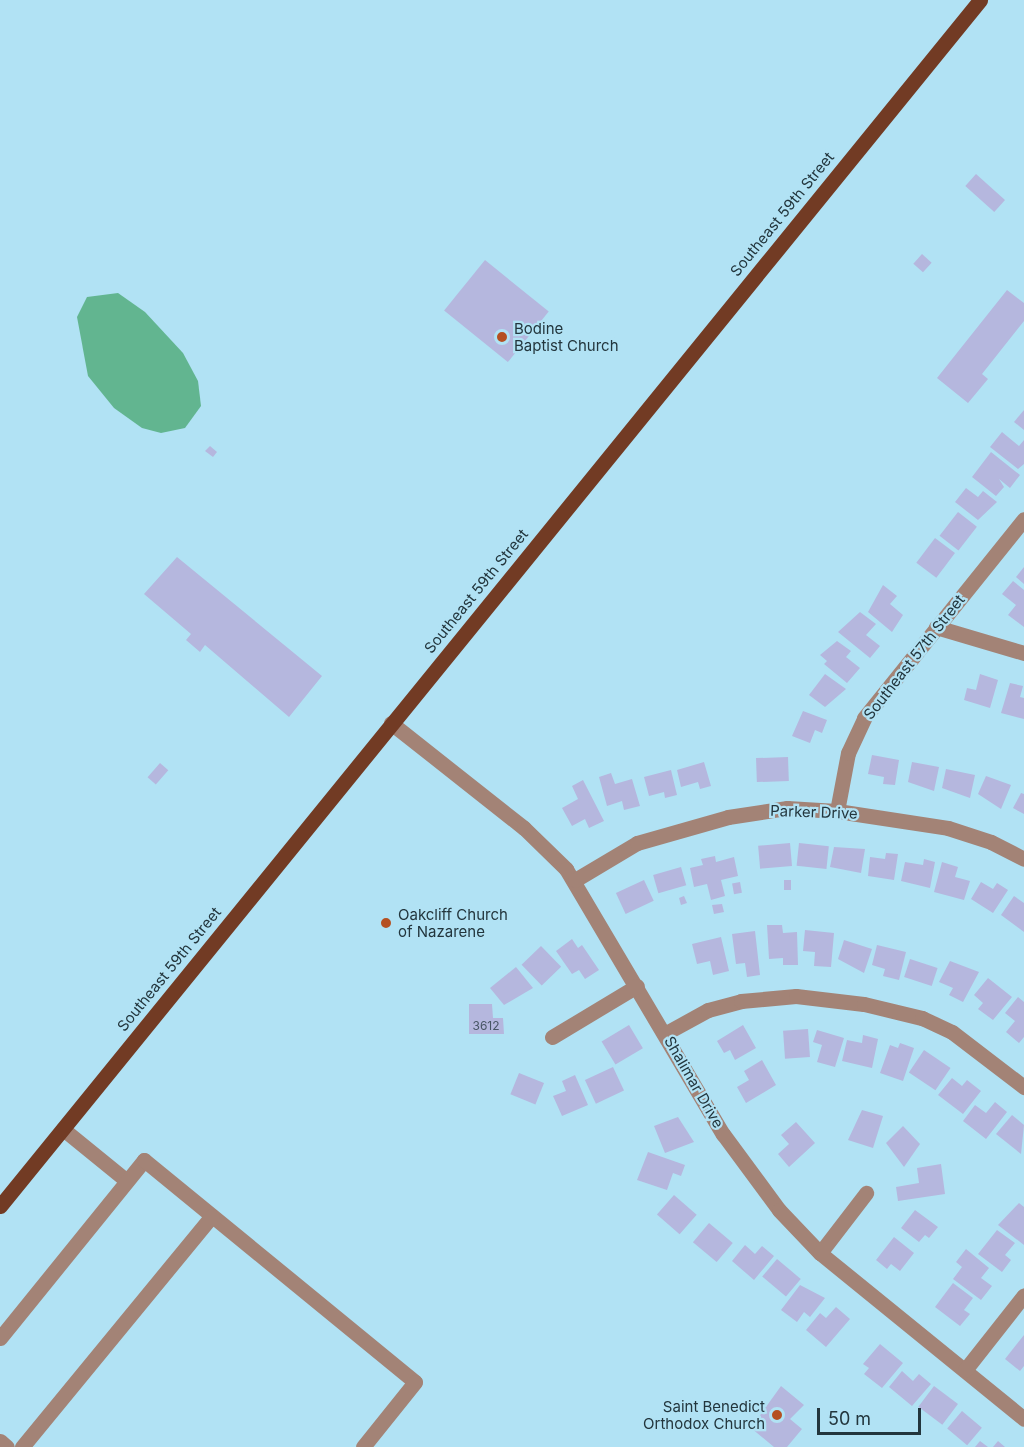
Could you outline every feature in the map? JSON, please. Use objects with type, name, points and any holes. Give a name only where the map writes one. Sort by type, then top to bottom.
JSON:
[{"type":"main road","name":"Southeast 59th Street","points":[[0,1206],[980,0]]},
{"type":"street","name":"Southeast 57th Street","points":[[837,811],[843,772],[855,735],[936,627],[1024,519]]},
{"type":"street","points":[[936,627],[1024,653]]},
{"type":"street","name":"Shalimar Drive","points":[[391,723],[533,835],[575,880],[748,1170],[779,1210],[820,1253],[1024,1419]]},
{"type":"street","name":"Parker Drive","points":[[575,880],[637,843],[728,817],[787,808],[837,811],[948,828],[991,842],[1024,859]]},
{"type":"street","points":[[552,1037],[637,986]]},
{"type":"street","points":[[666,1033],[708,1010],[741,1001],[796,996],[864,1004],[922,1018],[952,1032],[1024,1087]]},
{"type":"street","points":[[63,1129],[127,1181]]},
{"type":"street","points":[[0,1338],[144,1160],[415,1382],[363,1447]]},
{"type":"street","points":[[820,1253],[866,1193]]},
{"type":"street","points":[[22,1447],[212,1216]]},
{"type":"street","points":[[965,1370],[1024,1295]]},
{"type":"street","points":[[0,1441],[7,1447]]},
{"type":"shaded area","points":[[118,293],[145,312],[183,353],[198,381],[201,406],[185,428],[161,433],[142,428],[114,408],[88,376],[77,317],[87,297]]},
{"type":"building","points":[[976,174],[1005,200],[994,212],[965,186]]},
{"type":"building","points":[[922,254],[932,263],[923,272],[913,264]]},
{"type":"building","name":"Bodine Baptist Church","points":[[485,260],[549,312],[508,362],[444,311]]},
{"type":"building","points":[[1007,290],[1024,303],[1024,321],[982,374],[988,379],[968,403],[937,378]]},
{"type":"building","points":[[1024,410],[1024,430],[1014,422]]},
{"type":"building","points":[[1002,432],[1019,446],[1024,440],[1024,464],[1018,469],[990,447]]},
{"type":"building","points":[[210,446],[217,452],[213,457],[205,451]]},
{"type":"building","points":[[991,452],[1020,475],[1010,488],[999,479],[1004,487],[996,496],[972,477]]},
{"type":"building","points":[[966,488],[978,497],[983,491],[997,502],[978,520],[955,502]]},
{"type":"building","points":[[958,512],[977,527],[958,550],[940,536]]},
{"type":"building","points":[[935,538],[955,553],[936,578],[916,563]]},
{"type":"building","points":[[177,557],[322,676],[289,717],[205,645],[200,652],[186,640],[191,634],[144,594]]},
{"type":"building","points":[[1024,567],[1024,584],[1016,577]]},
{"type":"building","points":[[1013,581],[1024,590],[1024,627],[1008,615],[1016,605],[1002,594]]},
{"type":"building","points":[[883,585],[897,596],[890,604],[903,615],[892,632],[868,612]]},
{"type":"building","points":[[860,612],[876,624],[866,635],[880,646],[870,658],[838,632]]},
{"type":"building","points":[[837,641],[851,651],[846,657],[860,668],[847,683],[824,664],[827,661],[820,655]]},
{"type":"building","points":[[825,674],[846,689],[825,707],[809,695]]},
{"type":"building","points":[[980,674],[998,680],[990,708],[964,700],[967,688],[976,690]]},
{"type":"building","points":[[1010,683],[1023,686],[1020,697],[1024,698],[1024,719],[1001,713]]},
{"type":"building","points":[[803,711],[827,720],[822,733],[815,730],[810,743],[792,736]]},
{"type":"building","points":[[872,755],[899,760],[895,785],[883,784],[884,777],[868,774]]},
{"type":"building","points":[[788,757],[789,781],[757,782],[756,758]]},
{"type":"building","points":[[704,762],[711,786],[700,789],[698,782],[681,787],[677,770]]},
{"type":"building","points":[[912,762],[939,767],[934,791],[908,782]]},
{"type":"building","points":[[160,763],[168,770],[156,785],[148,777]]},
{"type":"building","points":[[946,769],[975,775],[970,798],[942,788]]},
{"type":"building","points":[[671,770],[677,795],[665,798],[664,792],[649,796],[644,777]]},
{"type":"building","points":[[611,773],[615,784],[632,779],[640,806],[624,810],[622,801],[607,806],[599,777]]},
{"type":"building","points":[[986,776],[1011,785],[1001,809],[978,794]]},
{"type":"building","points":[[583,780],[604,821],[589,828],[585,819],[572,826],[562,808],[578,799],[572,786]]},
{"type":"building","points":[[1021,793],[1024,794],[1024,814],[1013,808]]},
{"type":"building","points":[[790,843],[792,866],[760,869],[758,846]]},
{"type":"building","points":[[799,843],[829,846],[826,869],[797,866]]},
{"type":"building","points":[[834,847],[865,849],[861,873],[830,867]]},
{"type":"building","points":[[886,853],[898,854],[894,880],[868,876],[870,857],[885,859]]},
{"type":"building","points":[[715,856],[716,862],[734,857],[738,876],[721,880],[725,896],[711,900],[707,884],[694,887],[690,868],[703,865],[701,859]]},
{"type":"building","points":[[924,859],[935,862],[930,888],[901,881],[905,862],[923,865]]},
{"type":"building","points":[[942,862],[958,867],[955,877],[970,881],[964,900],[934,892]]},
{"type":"building","points":[[681,867],[686,885],[658,893],[653,875]]},
{"type":"building","points":[[644,880],[654,901],[626,914],[616,893]]},
{"type":"building","points":[[784,880],[791,880],[791,890],[784,890]]},
{"type":"building","points":[[740,882],[742,893],[734,894],[732,883]]},
{"type":"building","points":[[981,882],[993,889],[997,883],[1008,890],[993,913],[971,899]]},
{"type":"building","points":[[684,896],[687,903],[681,905],[679,898]]},
{"type":"building","points":[[1014,896],[1024,903],[1024,932],[1001,915]]},
{"type":"building","points":[[722,904],[724,912],[714,914],[712,905]]},
{"type":"building","points":[[767,925],[782,925],[783,933],[797,932],[798,965],[783,965],[783,958],[769,959]]},
{"type":"building","points":[[805,930],[834,933],[831,967],[814,966],[815,952],[803,951]]},
{"type":"building","points":[[755,931],[760,975],[747,977],[745,963],[736,964],[732,934]]},
{"type":"building","points":[[721,937],[729,971],[713,975],[710,961],[697,964],[692,944]]},
{"type":"building","points":[[572,939],[578,948],[582,945],[599,970],[585,979],[579,970],[572,974],[556,951]]},
{"type":"building","points":[[844,940],[872,949],[864,973],[838,959]]},
{"type":"building","points":[[877,945],[906,952],[899,980],[883,976],[885,969],[872,965]]},
{"type":"building","points":[[541,946],[561,967],[542,986],[522,965]]},
{"type":"building","points":[[910,959],[938,968],[932,986],[904,977]]},
{"type":"building","points":[[950,961],[979,972],[963,1002],[949,995],[953,988],[939,982]]},
{"type":"building","points":[[516,967],[533,988],[504,1005],[490,988]]},
{"type":"building","points":[[988,978],[1012,997],[993,1020],[978,1009],[983,1003],[974,995]]},
{"type":"building","points":[[1018,997],[1024,1002],[1024,1037],[1019,1043],[1006,1032],[1015,1021],[1005,1013]]},
{"type":"building","points":[[469,1004],[492,1004],[493,1018],[503,1018],[504,1034],[469,1034]]},
{"type":"building","points":[[629,1025],[643,1048],[615,1065],[602,1041]]},
{"type":"building","points":[[743,1025],[756,1048],[735,1060],[730,1050],[724,1053],[717,1041]]},
{"type":"building","points":[[808,1029],[810,1057],[785,1059],[783,1031]]},
{"type":"building","points":[[817,1030],[844,1038],[835,1067],[817,1062],[822,1045],[813,1042]]},
{"type":"building","points":[[863,1035],[878,1039],[872,1068],[842,1061],[847,1040],[862,1043]]},
{"type":"building","points":[[900,1043],[914,1048],[903,1081],[880,1073],[890,1045],[898,1048]]},
{"type":"building","points":[[924,1050],[951,1068],[935,1090],[909,1072]]},
{"type":"building","points":[[762,1060],[776,1085],[746,1103],[737,1087],[749,1080],[744,1071]]},
{"type":"building","points":[[613,1067],[624,1091],[596,1104],[585,1080]]},
{"type":"building","points":[[519,1073],[544,1083],[535,1104],[510,1094]]},
{"type":"building","points":[[575,1075],[588,1105],[562,1116],[553,1096],[566,1091],[562,1081]]},
{"type":"building","points":[[952,1078],[962,1086],[967,1080],[981,1091],[963,1114],[938,1095]]},
{"type":"building","points":[[995,1102],[1007,1112],[986,1139],[963,1121],[975,1105],[986,1113]]},
{"type":"building","points":[[862,1110],[883,1116],[873,1148],[848,1140]]},
{"type":"building","points":[[1012,1115],[1024,1125],[1021,1154],[996,1134]]},
{"type":"building","points":[[678,1117],[694,1142],[665,1153],[654,1126]]},
{"type":"building","points":[[796,1122],[815,1143],[789,1167],[778,1154],[789,1144],[781,1135]]},
{"type":"building","points":[[903,1126],[920,1144],[904,1167],[886,1143]]},
{"type":"building","points":[[648,1152],[685,1165],[681,1176],[673,1173],[667,1190],[637,1180]]},
{"type":"building","points":[[941,1164],[945,1194],[898,1201],[896,1187],[919,1183],[917,1168]]},
{"type":"building","points":[[674,1195],[697,1215],[680,1234],[657,1215]]},
{"type":"building","points":[[1019,1203],[1024,1207],[1024,1245],[998,1225]]},
{"type":"building","points":[[915,1210],[938,1227],[929,1238],[925,1235],[919,1242],[901,1228]]},
{"type":"building","points":[[709,1223],[733,1243],[717,1262],[693,1242]]},
{"type":"building","points":[[997,1230],[1015,1243],[1005,1255],[1011,1260],[1002,1272],[978,1254]]},
{"type":"building","points":[[894,1237],[914,1253],[900,1271],[891,1264],[887,1269],[876,1260]]},
{"type":"building","points":[[745,1245],[755,1254],[762,1246],[774,1256],[754,1280],[732,1261]]},
{"type":"building","points":[[966,1249],[989,1268],[981,1278],[992,1286],[981,1300],[953,1279],[962,1267],[956,1262]]},
{"type":"building","points":[[777,1259],[801,1279],[786,1297],[762,1277]]},
{"type":"building","points":[[953,1283],[973,1298],[964,1310],[970,1314],[960,1326],[935,1307]]},
{"type":"building","points":[[800,1285],[825,1298],[810,1317],[804,1312],[797,1322],[781,1310]]},
{"type":"building","points":[[836,1307],[850,1319],[826,1347],[806,1330],[820,1313],[826,1318]]},
{"type":"building","points":[[1024,1335],[1024,1366],[1020,1371],[1005,1359]]},
{"type":"building","points":[[880,1344],[903,1363],[882,1388],[864,1374],[869,1368],[863,1364]]},
{"type":"building","points":[[902,1371],[913,1381],[919,1374],[931,1384],[912,1406],[889,1387]]},
{"type":"building","name":"Saint Benedict Orthodox Church","points":[[781,1386],[804,1405],[790,1419],[802,1429],[787,1447],[774,1447],[751,1428]]},
{"type":"building","points":[[934,1386],[958,1404],[942,1425],[918,1407]]},
{"type":"building","points":[[962,1411],[982,1428],[967,1445],[947,1429]]},
{"type":"building","points":[[980,1441],[988,1447],[975,1447]]},
{"type":"building","points":[[998,1441],[1005,1447],[993,1447]]},
{"type":"place","name":"Bodine Baptist Church","points":[[502,337]]},
{"type":"place","name":"Oakcliff Church of Nazarene","points":[[386,923]]},
{"type":"place","name":"Saint Benedict Orthodox Church","points":[[777,1415]]}]
